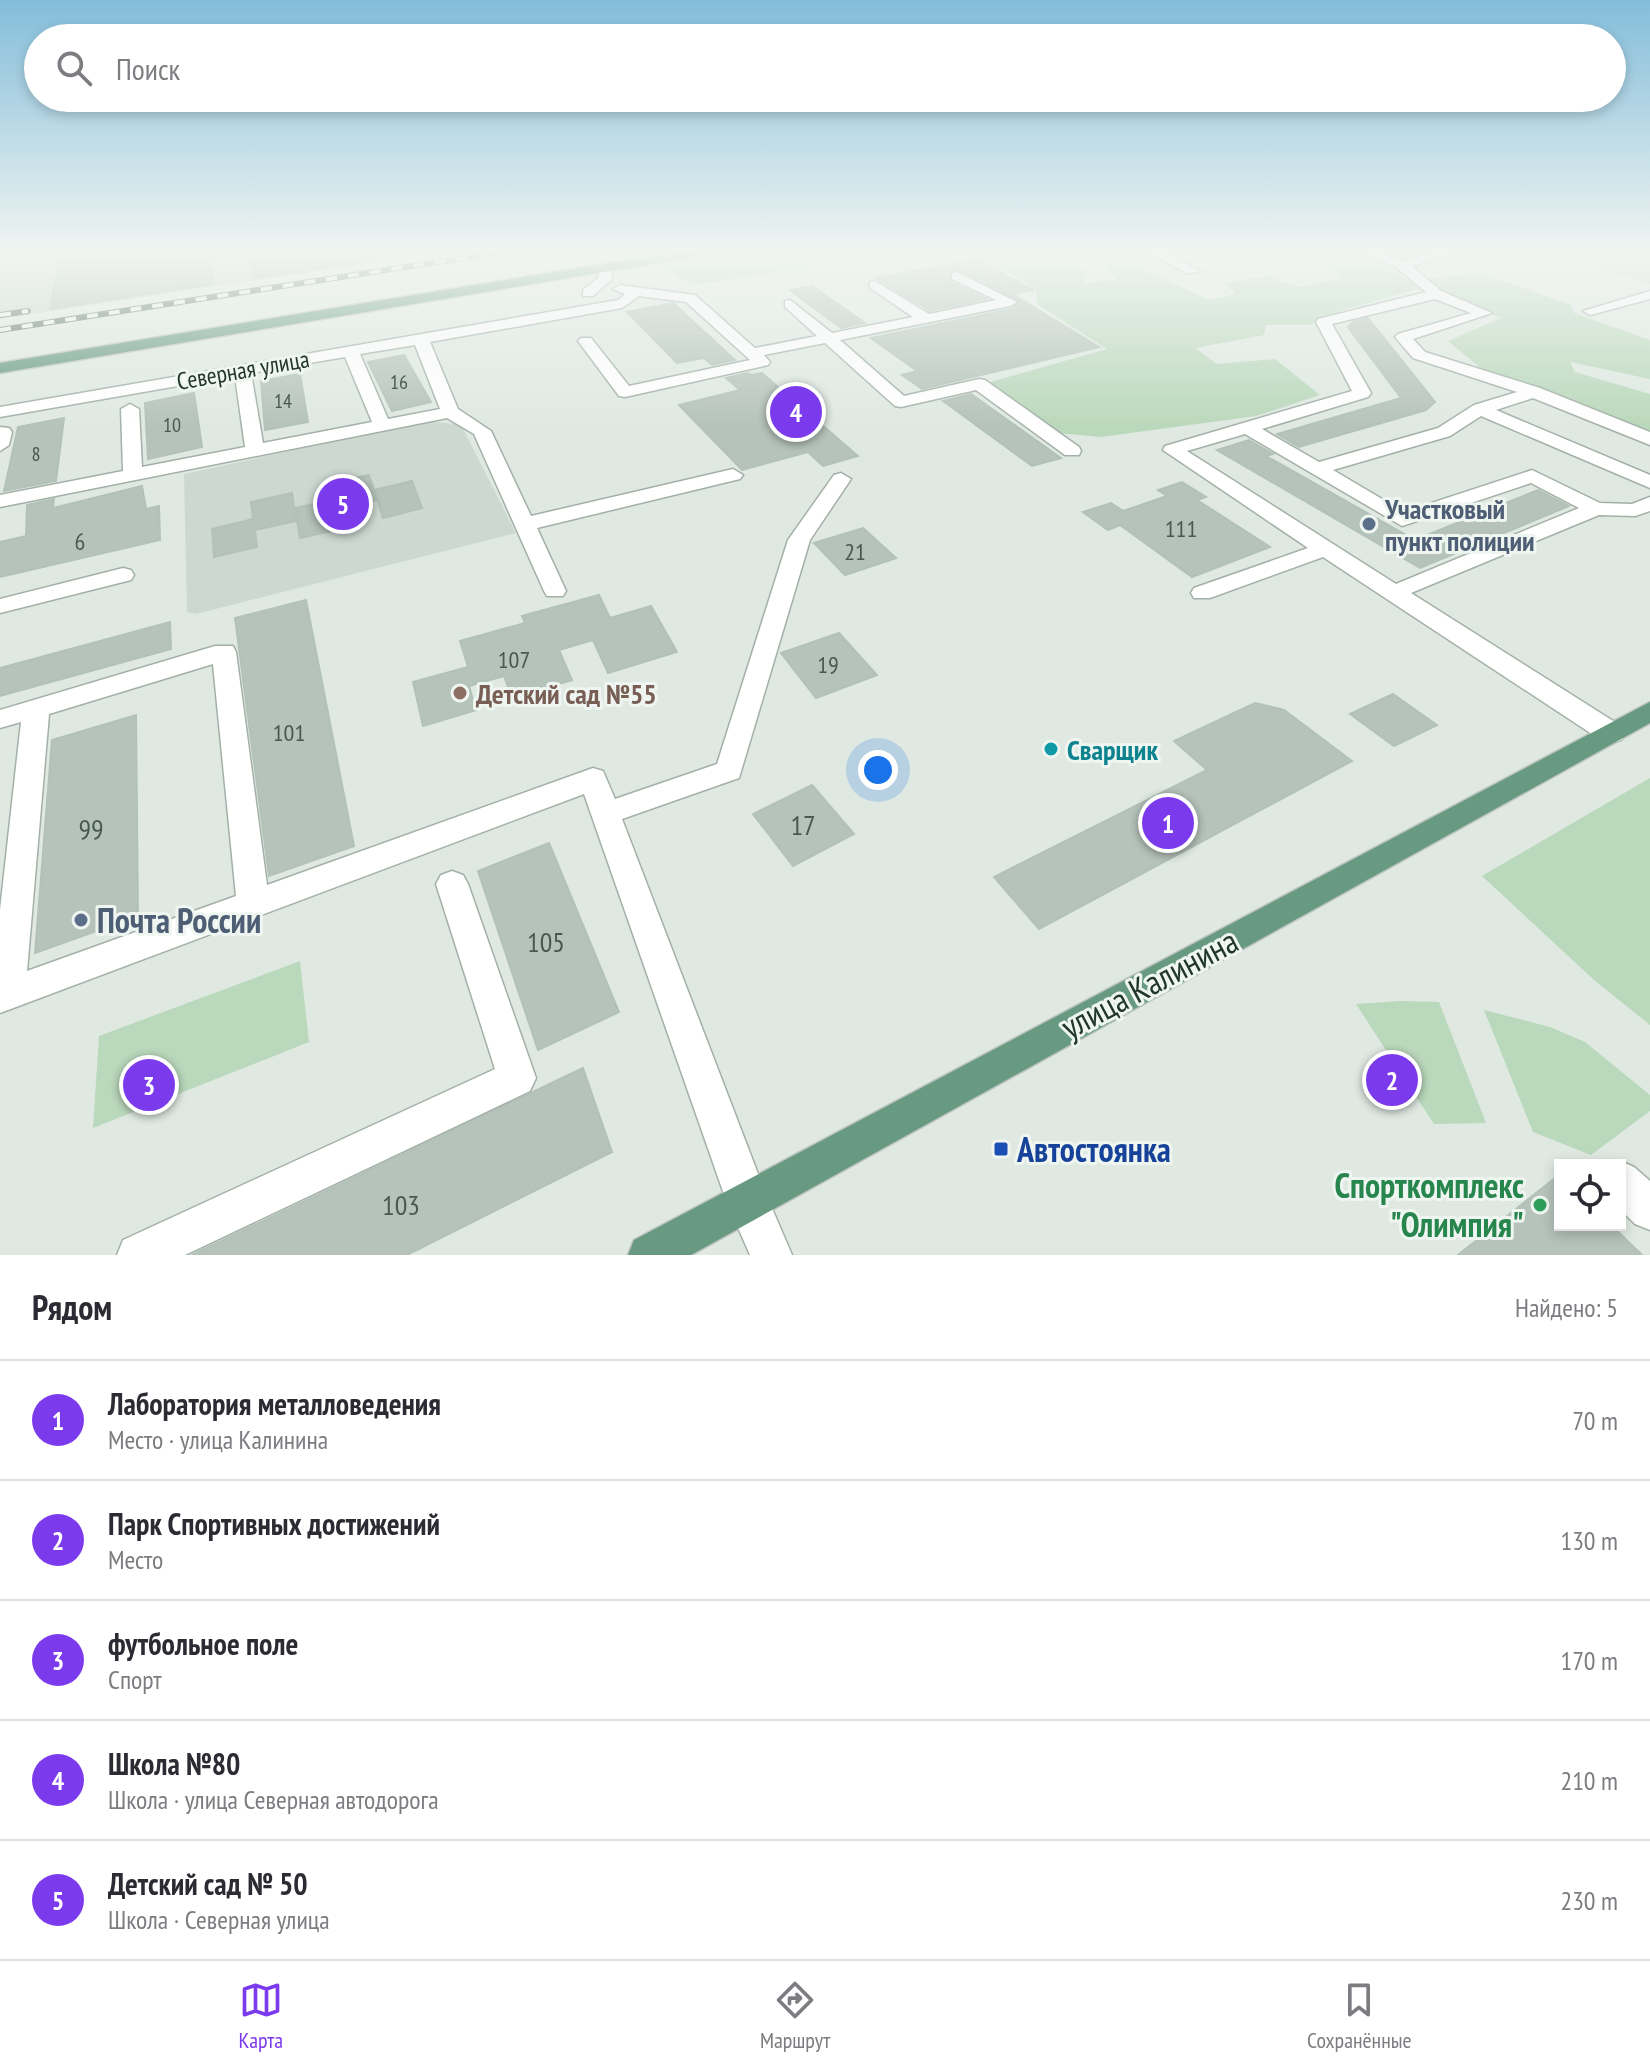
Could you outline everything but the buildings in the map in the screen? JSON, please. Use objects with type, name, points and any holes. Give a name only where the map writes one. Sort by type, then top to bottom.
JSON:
[{"type":"main road","points":[[0,368],[373,310]]},
{"type":"main road","name":"улица Калинина","points":[[649,1255],[1650,711]]},
{"type":"street","points":[[533,319],[550,310]]},
{"type":"street","name":"Северная улица","points":[[0,412],[585,310]]},
{"type":"street","points":[[586,341],[625,392],[762,362],[703,310]]},
{"type":"street","points":[[796,310],[901,402],[979,384],[1072,451]]},
{"type":"street","points":[[913,310],[927,319]]},
{"type":"street","points":[[752,353],[973,310]]},
{"type":"street","points":[[1373,310],[1323,322],[1362,393],[1172,450],[1611,733]]},
{"type":"street","points":[[1476,310],[1485,313],[1403,337],[1419,355],[1534,392],[1650,439]]},
{"type":"street","points":[[1590,311],[1595,310]]},
{"type":"street","points":[[421,340],[450,412],[482,431],[555,591]]},
{"type":"street","points":[[351,352],[382,425]]},
{"type":"street","points":[[242,371],[255,450]]},
{"type":"street","points":[[1317,469],[1444,432],[1480,409],[1534,392]]},
{"type":"street","points":[[130,409],[133,474]]},
{"type":"street","points":[[1480,409],[1650,482]]},
{"type":"street","points":[[0,501],[450,412]]},
{"type":"street","points":[[1245,426],[1402,520],[1532,476],[1596,509]]},
{"type":"street","points":[[525,524],[733,475]]},
{"type":"street","points":[[606,813],[729,771],[799,540],[841,479]]},
{"type":"street","points":[[1395,592],[1596,509],[1635,510],[1650,503]]},
{"type":"street","points":[[1202,593],[1328,548]]},
{"type":"street","points":[[0,606],[123,575]]},
{"type":"street","points":[[0,719],[224,652],[253,904]]},
{"type":"street","points":[[36,709],[4,996],[593,779],[747,1200],[771,1255]]},
{"type":"street","points":[[138,1255],[517,1078],[452,884]]},
{"type":"street","points":[[1626,1187],[1650,1209]]},
{"type":"shaded area","points":[[0,310],[62,310],[0,319]]},
{"type":"shaded area","points":[[429,421],[461,425],[516,533],[196,614],[187,612],[184,474]]},
{"type":"green space","points":[[1046,310],[1345,310],[1309,325],[1266,325],[1264,335],[1195,348],[1217,364],[1275,359],[1320,395],[1256,416],[1101,437],[1057,433],[987,383],[1107,349]]},
{"type":"green space","points":[[1480,310],[1573,310],[1574,313],[1650,340],[1650,379],[1570,362],[1575,372],[1650,394],[1650,442],[1489,375],[1448,341],[1501,318]]},
{"type":"green space","points":[[1650,778],[1650,1025],[1594,980],[1482,876]]},
{"type":"green space","points":[[300,961],[309,1042],[93,1128],[99,1036]]},
{"type":"green space","points":[[1439,1002],[1486,1123],[1434,1124],[1356,1004]]},
{"type":"green space","points":[[1484,1010],[1550,1027],[1585,1042],[1650,1095],[1650,1111],[1591,1155],[1533,1132]]},
{"type":"railway","points":[[0,330],[132,310]]},
{"type":"railway","points":[[0,315],[28,311]]},
{"type":"place","name":"Школа №80","points":[[796,412]]},
{"type":"place","name":"Детский сад № 50","points":[[343,504]]},
{"type":"place","name":"Участковый пункт полиции","points":[[1369,524]]},
{"type":"place","name":"Детский сад №55","points":[[460,693]]},
{"type":"place","name":"Сварщик","points":[[1051,749]]},
{"type":"place","name":"Лаборатория металловедения","points":[[1168,823]]},
{"type":"place","name":"Почта России","points":[[81,920]]},
{"type":"place","name":"Парк Спортивных достижений","points":[[1392,1080]]},
{"type":"place","name":"футбольное поле","points":[[149,1085]]},
{"type":"place","name":"Автостоянка","points":[[1001,1149]]},
{"type":"place","name":"Спорткомплекс \"Олимпия\"","points":[[1540,1205]]}]
